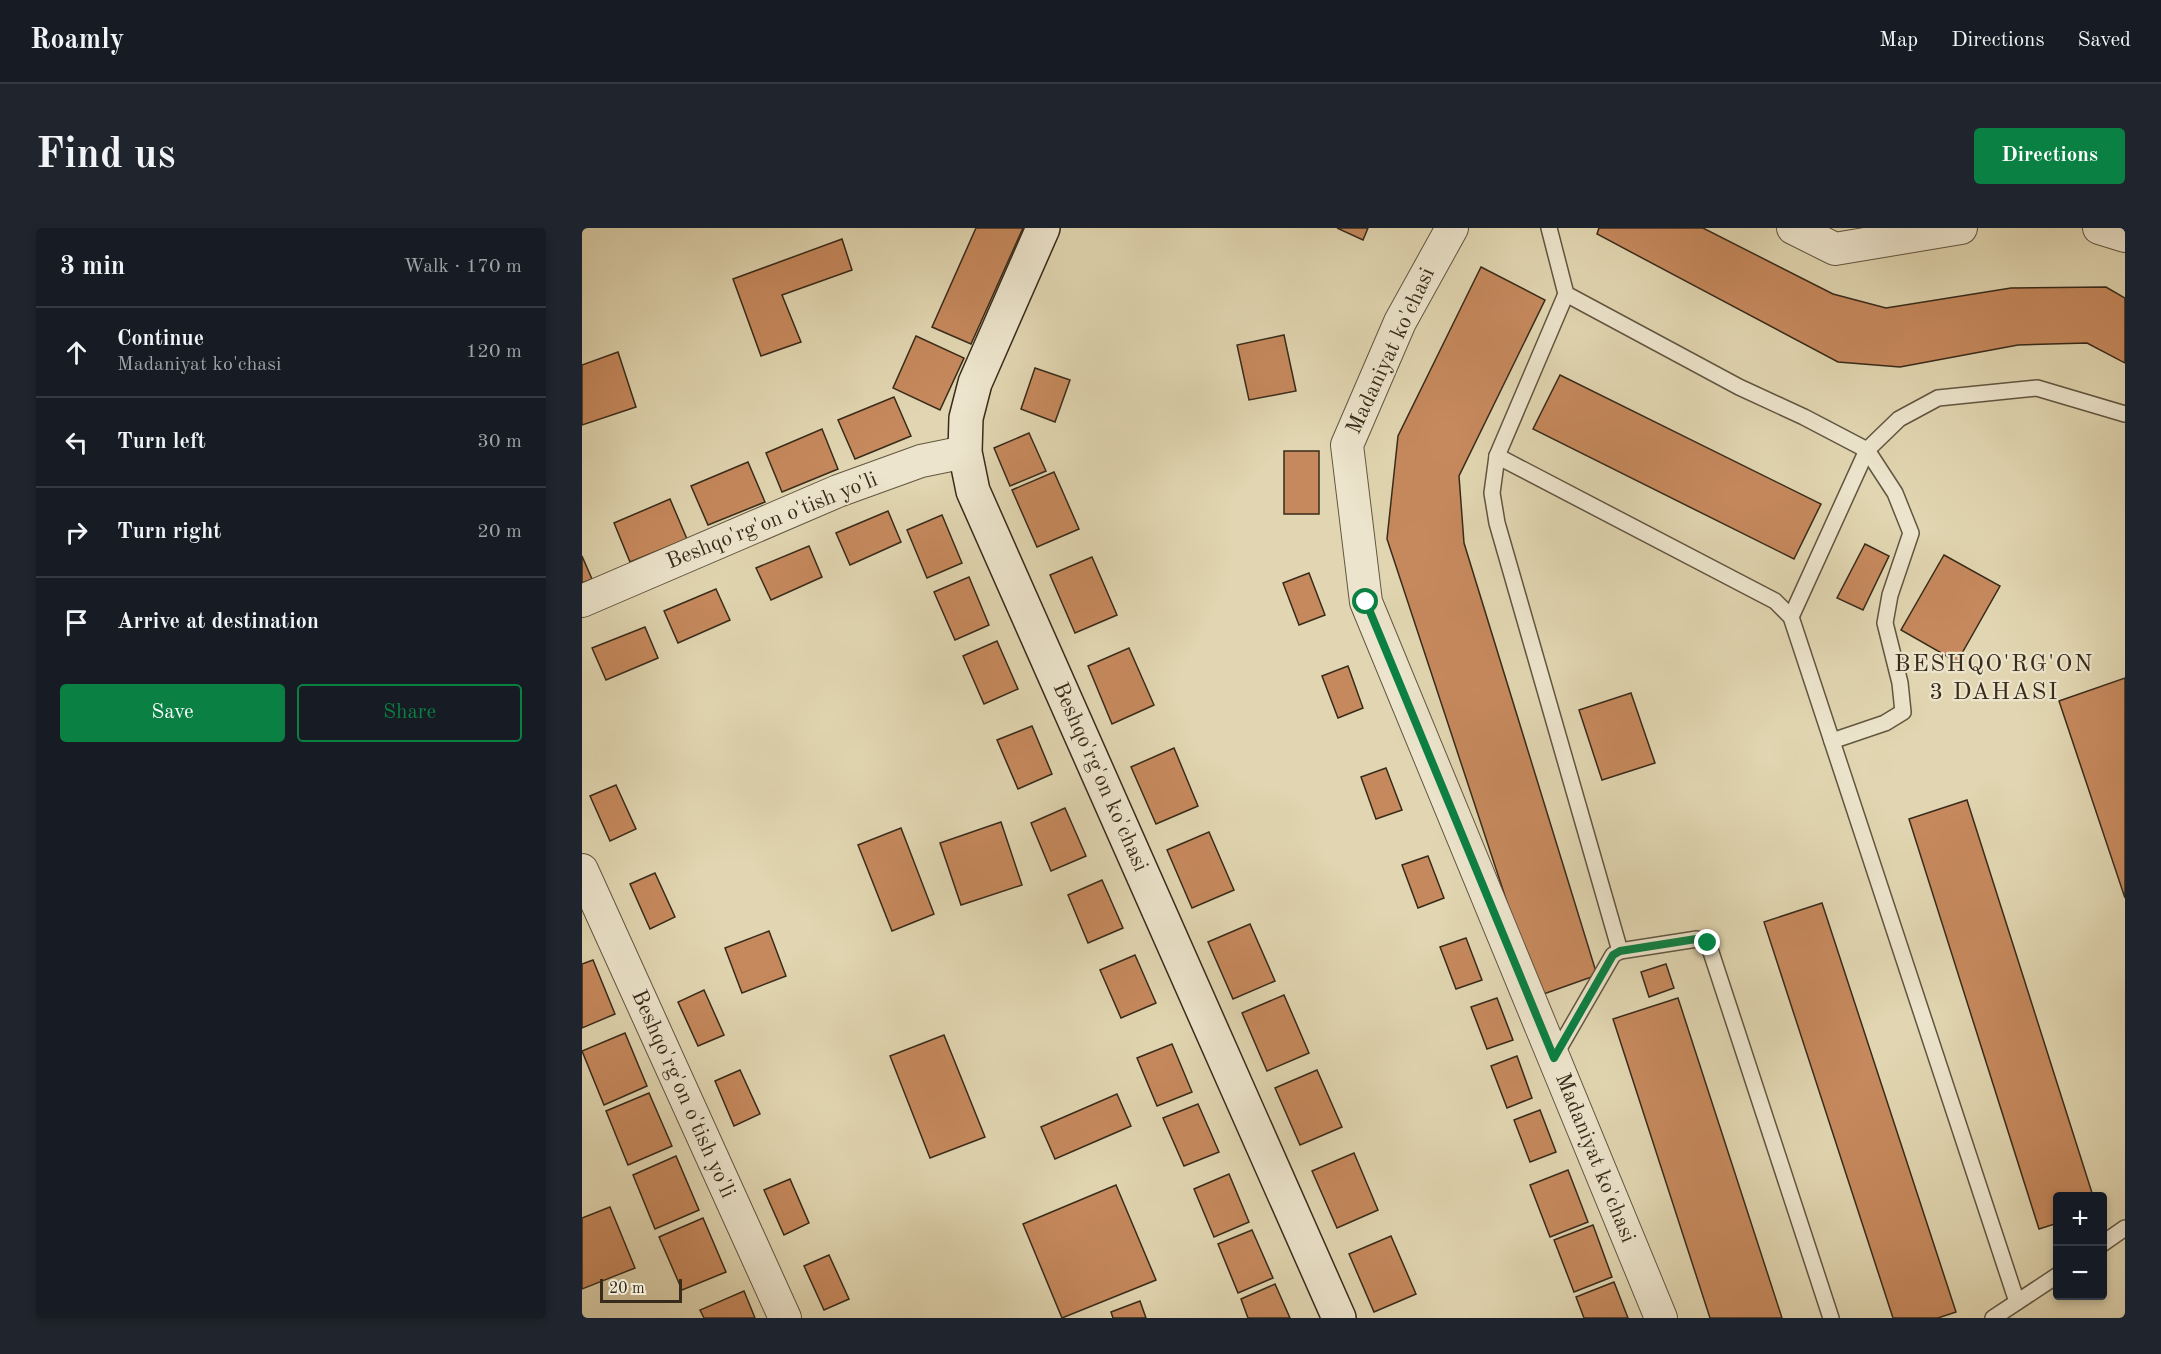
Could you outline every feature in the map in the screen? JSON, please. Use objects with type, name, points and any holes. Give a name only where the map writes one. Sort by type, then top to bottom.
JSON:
[{"type":"main road","name":"Beshqo'rg'on ko'chasi","points":[[1044,228],[975,383],[966,418],[965,452],[973,491],[1339,1318]]},
{"type":"street","name":"Madaniyat ko'chasi","points":[[1452,228],[1400,322],[1347,445],[1366,602],[1661,1318]]},
{"type":"street","points":[[1793,228],[1835,249],[1961,228]]},
{"type":"street","points":[[2099,228],[2125,236]]},
{"type":"street","name":"Beshqo'rg'on o'tish yo'li","points":[[582,600],[838,491],[921,461],[965,452]]},
{"type":"street","name":"Beshqo'rg'on o'tish yo'li","points":[[582,870],[785,1318]]},
{"type":"lane","points":[[1549,228],[1566,294],[1497,456],[1492,493],[1497,523],[1620,951]]},
{"type":"lane","points":[[1566,294],[1739,387],[1867,450],[1895,493],[1911,533],[1890,595],[1885,623],[1900,684],[1903,712],[1885,723],[1832,741]]},
{"type":"lane","points":[[1791,617],[1867,450],[1899,419],[1938,398],[2037,388],[2125,414]]},
{"type":"lane","points":[[1497,456],[1775,601],[1791,617],[2017,1302]]},
{"type":"lane","points":[[1554,1058],[1613,955],[1620,951],[1696,939],[1708,943],[1832,1318]]},
{"type":"lane","points":[[2107,1241],[2125,1228]]},
{"type":"lane","points":[[1993,1318],[2053,1278]]},
{"type":"building","points":[[976,228],[1023,228],[971,344],[932,327]]},
{"type":"building","points":[[1337,228],[1368,228],[1363,240]]},
{"type":"building","points":[[1599,228],[1703,228],[1833,294],[1886,308],[2011,288],[2106,287],[2125,298],[2125,363],[2087,343],[2018,345],[1900,367],[1838,362],[1597,234]]},
{"type":"building","points":[[842,239],[852,270],[782,295],[801,342],[761,356],[733,279]]},
{"type":"building","points":[[1481,267],[1545,300],[1459,476],[1464,543],[1597,975],[1538,996],[1387,539],[1398,436]]},
{"type":"building","points":[[1284,335],[1296,391],[1249,400],[1237,345]]},
{"type":"building","points":[[916,336],[964,358],[940,410],[893,388]]},
{"type":"building","points":[[618,352],[636,407],[582,425],[582,365]]},
{"type":"building","points":[[1035,368],[1070,380],[1055,422],[1021,409]]},
{"type":"building","points":[[1560,375],[1821,504],[1794,559],[1533,429]]},
{"type":"building","points":[[894,397],[911,436],[855,459],[838,420]]},
{"type":"building","points":[[822,429],[838,469],[782,492],[766,453]]},
{"type":"building","points":[[1029,433],[1046,471],[1010,486],[994,448]]},
{"type":"building","points":[[1284,451],[1319,451],[1319,514],[1284,514]]},
{"type":"building","points":[[748,462],[765,502],[708,525],[691,486]]},
{"type":"building","points":[[1054,472],[1079,529],[1037,547],[1012,490]]},
{"type":"building","points":[[670,499],[687,539],[630,562],[614,523]]},
{"type":"building","points":[[888,511],[901,542],[850,565],[836,533]]},
{"type":"building","points":[[942,515],[962,563],[927,578],[907,530]]},
{"type":"building","points":[[1865,544],[1889,556],[1863,610],[1837,598]]},
{"type":"building","points":[[809,546],[822,577],[771,600],[756,568]]},
{"type":"building","points":[[1944,555],[2000,586],[1957,662],[1901,630]]},
{"type":"building","points":[[582,556],[592,579],[582,583]]},
{"type":"building","points":[[1092,557],[1117,615],[1075,633],[1050,575]]},
{"type":"building","points":[[1309,573],[1325,615],[1299,625],[1283,583]]},
{"type":"building","points":[[969,577],[989,625],[955,640],[934,592]]},
{"type":"building","points":[[716,589],[730,620],[678,643],[664,611]]},
{"type":"building","points":[[645,627],[658,658],[606,680],[592,648]]},
{"type":"building","points":[[997,641],[1018,689],[984,704],[963,656]]},
{"type":"building","points":[[1129,648],[1154,705],[1112,724],[1088,666]]},
{"type":"building","points":[[1348,666],[1363,708],[1338,718],[1322,676]]},
{"type":"building","points":[[2125,678],[2125,898],[2059,701]]},
{"type":"building","points":[[1631,693],[1655,763],[1602,780],[1579,710]]},
{"type":"building","points":[[1032,726],[1052,774],[1018,789],[997,740]]},
{"type":"building","points":[[1174,748],[1198,806],[1156,824],[1131,767]]},
{"type":"building","points":[[1386,768],[1402,810],[1376,819],[1361,777]]},
{"type":"building","points":[[616,785],[636,829],[610,841],[590,796]]},
{"type":"building","points":[[1967,800],[2092,1192],[2053,1192],[2053,1225],[2039,1229],[1909,819]]},
{"type":"building","points":[[1065,808],[1086,856],[1051,871],[1031,823]]},
{"type":"building","points":[[1001,822],[1022,885],[961,905],[940,843]]},
{"type":"building","points":[[901,828],[934,914],[892,931],[858,845]]},
{"type":"building","points":[[1209,832],[1234,890],[1192,908],[1167,850]]},
{"type":"building","points":[[1428,856],[1444,898],[1418,908],[1402,865]]},
{"type":"building","points":[[655,873],[675,917],[650,929],[630,884]]},
{"type":"building","points":[[1102,880],[1123,928],[1088,943],[1068,895]]},
{"type":"building","points":[[1822,903],[1956,1312],[1938,1318],[1893,1318],[1764,922]]},
{"type":"building","points":[[1250,924],[1275,981],[1233,999],[1208,942]]},
{"type":"building","points":[[769,931],[786,976],[742,993],[725,948]]},
{"type":"building","points":[[1466,938],[1482,980],[1456,989],[1440,947]]},
{"type":"building","points":[[1135,955],[1156,1003],[1121,1018],[1100,970]]},
{"type":"building","points":[[593,960],[615,1014],[582,1028],[582,964]]},
{"type":"building","points":[[1666,964],[1674,988],[1649,997],[1641,972]]},
{"type":"building","points":[[704,990],[724,1035],[698,1046],[678,1002]]},
{"type":"building","points":[[1284,995],[1309,1053],[1267,1071],[1242,1013]]},
{"type":"building","points":[[1497,998],[1513,1040],[1487,1049],[1471,1007]]},
{"type":"building","points":[[1678,998],[1782,1318],[1710,1318],[1613,1019]]},
{"type":"building","points":[[625,1033],[647,1086],[604,1105],[582,1051]]},
{"type":"building","points":[[944,1035],[985,1137],[930,1158],[890,1056]]},
{"type":"building","points":[[1172,1044],[1192,1092],[1157,1106],[1137,1058]]},
{"type":"building","points":[[1517,1056],[1532,1098],[1507,1108],[1491,1066]]},
{"type":"building","points":[[740,1070],[760,1114],[734,1126],[715,1081]]},
{"type":"building","points":[[1317,1070],[1342,1127],[1300,1145],[1275,1088]]},
{"type":"building","points":[[649,1093],[672,1146],[628,1165],[606,1111]]},
{"type":"building","points":[[1117,1094],[1131,1126],[1055,1159],[1041,1127]]},
{"type":"building","points":[[1198,1104],[1219,1152],[1184,1166],[1163,1118]]},
{"type":"building","points":[[1540,1110],[1556,1152],[1530,1162],[1514,1120]]},
{"type":"building","points":[[1354,1153],[1378,1210],[1337,1228],[1312,1171]]},
{"type":"building","points":[[676,1156],[699,1210],[655,1229],[633,1175]]},
{"type":"building","points":[[1568,1170],[1588,1222],[1550,1237],[1530,1185]]},
{"type":"building","points":[[1229,1174],[1249,1222],[1214,1237],[1194,1189]]},
{"type":"building","points":[[790,1179],[809,1223],[784,1235],[764,1190]]},
{"type":"building","points":[[1116,1185],[1156,1280],[1062,1318],[1023,1224]]},
{"type":"building","points":[[610,1207],[635,1268],[582,1289],[582,1218]]},
{"type":"building","points":[[703,1218],[726,1272],[682,1290],[659,1237]]},
{"type":"building","points":[[1593,1225],[1612,1277],[1574,1292],[1554,1240]]},
{"type":"building","points":[[1252,1230],[1273,1278],[1238,1293],[1218,1244]]},
{"type":"building","points":[[1391,1236],[1416,1294],[1374,1312],[1349,1254]]},
{"type":"building","points":[[829,1255],[849,1299],[824,1310],[804,1266]]},
{"type":"building","points":[[1614,1282],[1628,1318],[1584,1318],[1576,1297]]},
{"type":"building","points":[[1275,1284],[1290,1318],[1248,1318],[1241,1299]]},
{"type":"building","points":[[744,1291],[755,1318],[704,1318],[700,1310]]},
{"type":"building","points":[[1140,1301],[1146,1318],[1113,1318],[1111,1312]]},
{"type":"district","name":"BESHQO'RG'ON 3 DAHASI","points":[[1994,679]]},
{"type":"route","points":[[1366,602],[1554,1058],[1613,955],[1620,951],[1696,939],[1708,943]]}]
